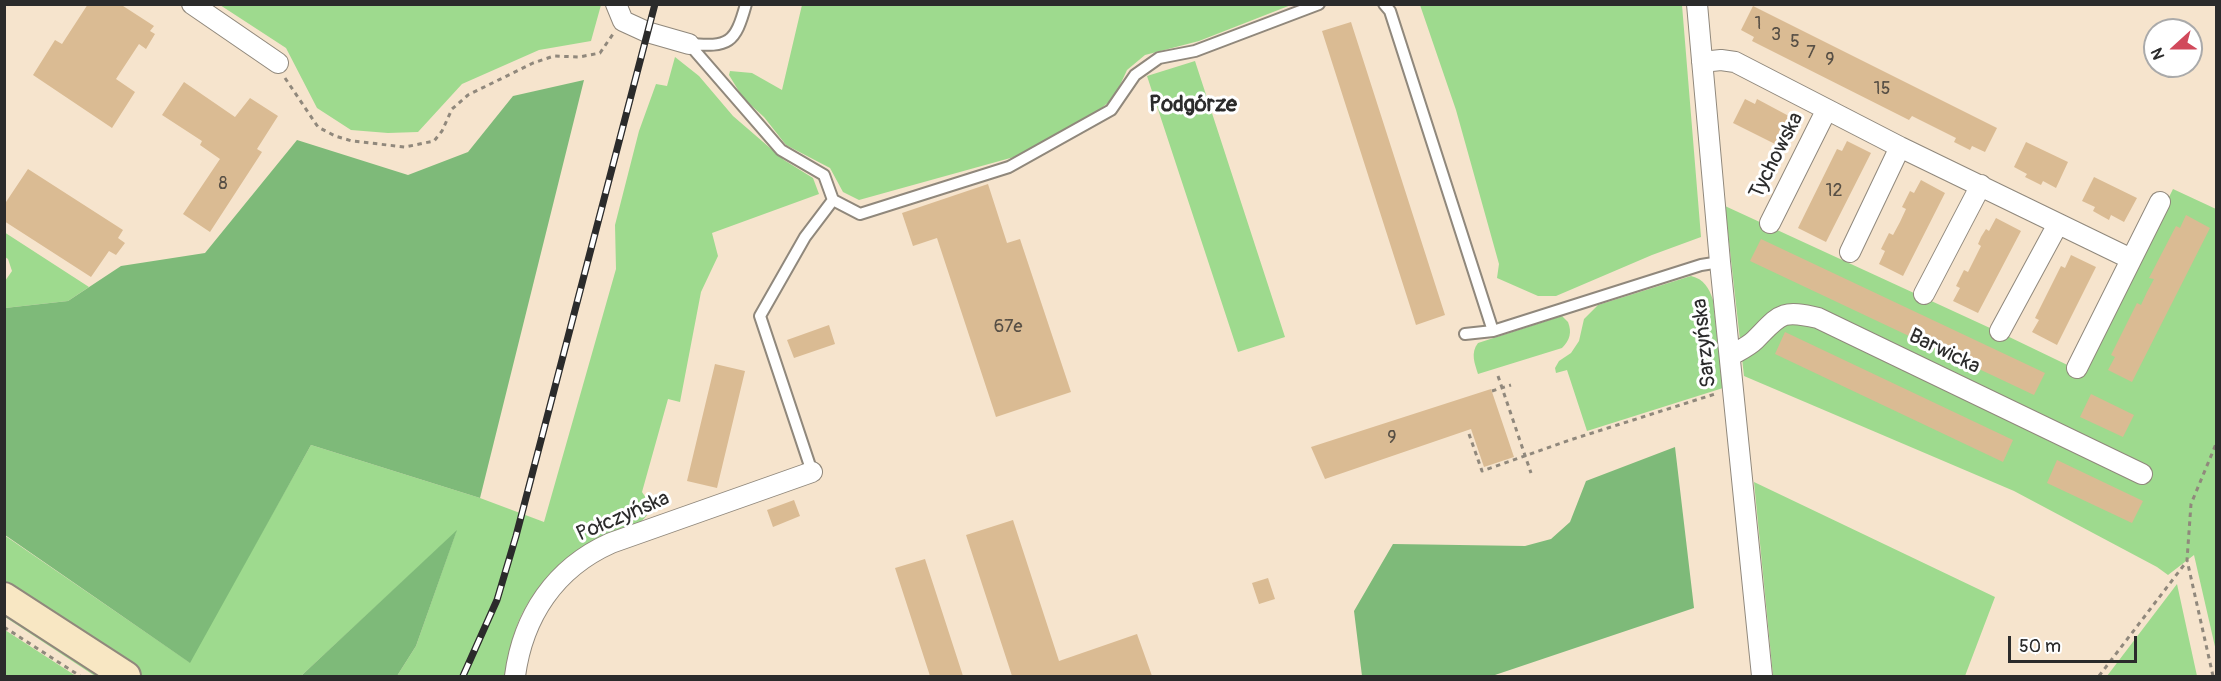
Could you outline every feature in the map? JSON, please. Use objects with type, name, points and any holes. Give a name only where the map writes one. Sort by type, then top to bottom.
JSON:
[{"type":"main road","points":[[4,597],[126,676]]},
{"type":"street","points":[[192,4],[278,63]]},
{"type":"street","name":"Sarzyńska","points":[[1697,4],[1720,262],[1762,676]]},
{"type":"street","points":[[619,13],[647,32],[689,44]]},
{"type":"street","name":"Tychowska","points":[[1702,62],[1721,60],[1735,62],[1826,111],[2131,259]]},
{"type":"street","name":"Tychowska","points":[[1770,223],[1826,111]]},
{"type":"street","points":[[1850,252],[1900,147]]},
{"type":"street","points":[[1924,294],[1981,185]]},
{"type":"street","points":[[2077,368],[2160,202]]},
{"type":"street","points":[[2000,331],[2058,224]]},
{"type":"street","name":"Barwicka","points":[[1730,356],[1753,342],[1776,318],[1792,313],[1818,318],[2142,474]]},
{"type":"street","name":"Połczyńska","points":[[515,676],[517,659],[525,634],[538,607],[555,583],[580,559],[611,543],[812,472]]},
{"type":"lane","points":[[689,44],[712,45],[727,42],[739,29],[746,4]]},
{"type":"lane","points":[[689,44],[781,150],[824,175],[833,200],[860,214],[1009,167],[1112,110],[1135,75],[1159,58],[1195,51],[1319,4]]},
{"type":"lane","points":[[1384,4],[1390,11],[1493,331]]},
{"type":"lane","points":[[812,472],[760,316],[805,237],[833,200]]},
{"type":"lane","points":[[1465,334],[1493,331],[1701,265],[1720,262]]},
{"type":"path","points":[[278,63],[303,107],[318,127],[335,136],[352,141],[405,147],[434,141],[442,131],[452,109],[468,95],[533,63],[554,56],[579,57],[600,53],[619,13]]},
{"type":"path","points":[[1498,376],[1531,473]]},
{"type":"path","points":[[1491,392],[1511,385]]},
{"type":"path","points":[[1469,434],[1482,471],[1524,455],[1734,389]]},
{"type":"path","points":[[2213,676],[2187,560],[2191,504],[2217,444]]},
{"type":"path","points":[[2099,676],[2187,560]]},
{"type":"path","points":[[4,627],[80,676]]},
{"type":"green space","points":[[220,5],[601,5],[591,41],[539,50],[462,84],[418,132],[388,133],[351,130],[317,108],[286,48]]},
{"type":"green space","points":[[802,5],[1291,5],[1199,41],[1145,55],[1127,70],[1114,98],[1085,121],[1014,157],[859,200],[843,192],[830,168],[786,145],[764,117],[743,98],[729,75],[730,71],[752,73],[782,90]]},
{"type":"green space","points":[[1420,5],[1682,5],[1701,237],[1556,296],[1538,296],[1497,278],[1499,264],[1456,110]]},
{"type":"green space","points":[[675,57],[699,76],[733,116],[784,160],[813,178],[819,194],[712,233],[718,256],[701,292],[680,402],[668,399],[642,492],[648,501],[647,515],[636,525],[582,548],[561,564],[541,585],[520,618],[513,639],[506,676],[397,676],[416,646],[456,532],[301,676],[142,676],[5,586],[4,535],[189,662],[311,445],[480,498],[544,522],[616,269],[615,225],[639,131],[656,84],[667,86]]},
{"type":"green space","points":[[1195,61],[1285,337],[1238,352],[1147,76]]},
{"type":"green space","points":[[584,80],[480,498],[311,445],[190,663],[5,535],[5,308],[68,301],[121,266],[205,253],[297,140],[408,175],[468,152],[513,96]]},
{"type":"green space","points":[[2173,189],[2216,209],[2216,651],[2194,555],[2168,575],[2014,491],[1744,376],[1725,206],[2082,372]]},
{"type":"green space","points":[[4,232],[89,287],[68,301],[5,308],[5,281],[12,271],[5,257]]},
{"type":"green space","points":[[1691,276],[1699,279],[1705,285],[1713,300],[1723,388],[1587,431],[1567,370],[1556,373],[1555,368],[1559,361],[1571,353],[1579,341],[1584,319],[1598,305]]},
{"type":"green space","points":[[1562,316],[1568,322],[1570,333],[1562,348],[1478,374],[1474,355],[1478,343]]},
{"type":"green space","points":[[1675,447],[1694,608],[1492,676],[1362,676],[1354,611],[1393,544],[1525,546],[1551,539],[1570,522],[1586,481]]},
{"type":"green space","points":[[1754,482],[1995,597],[1965,676],[1773,676]]},
{"type":"green space","points":[[457,530],[416,646],[397,676],[301,676]]},
{"type":"green space","points":[[2177,584],[2197,676],[2107,676]]},
{"type":"green space","points":[[4,608],[108,676],[95,676],[5,617]]},
{"type":"green space","points":[[5,630],[76,676],[5,676]]},
{"type":"building","points":[[88,4],[120,4],[154,26],[150,31],[155,34],[146,49],[139,44],[116,79],[135,92],[112,128],[33,75],[55,40],[62,44]]},
{"type":"building","points":[[1753,6],[1997,128],[1985,152],[1972,146],[1970,150],[1954,142],[1956,138],[1912,116],[1909,120],[1752,41],[1754,37],[1741,30]]},
{"type":"building","points":[[1351,22],[1445,315],[1416,325],[1322,31]]},
{"type":"building","points":[[184,82],[235,117],[250,98],[278,116],[257,149],[262,152],[210,232],[183,214],[220,159],[200,145],[202,141],[162,115]]},
{"type":"building","points":[[1745,99],[1755,104],[1757,99],[1800,122],[1787,150],[1733,123]]},
{"type":"building","points":[[1847,141],[1871,153],[1826,242],[1798,228],[1837,149],[1842,151]]},
{"type":"building","points":[[2026,142],[2068,162],[2056,188],[2043,181],[2041,185],[2025,177],[2027,174],[2014,167]]},
{"type":"building","points":[[28,169],[123,230],[118,238],[125,243],[116,255],[109,251],[91,277],[4,221],[4,205]]},
{"type":"building","points":[[2094,177],[2137,198],[2124,222],[2111,215],[2109,220],[2093,211],[2095,207],[2082,201]]},
{"type":"building","points":[[1921,180],[1945,193],[1903,276],[1879,264],[1885,251],[1881,249],[1889,233],[1893,235],[1900,222],[1906,209],[1902,207],[1910,191],[1914,193]]},
{"type":"building","points":[[988,184],[1007,243],[1020,239],[1071,392],[996,417],[937,238],[913,246],[902,213]]},
{"type":"building","points":[[2186,215],[2210,228],[2132,382],[2108,370],[2115,357],[2111,355],[2137,303],[2141,305],[2154,279],[2149,278],[2176,226],[2180,228]]},
{"type":"building","points":[[1996,218],[2021,231],[1978,313],[1953,301],[1960,288],[1956,286],[1964,270],[1968,272],[1981,246],[1978,244],[1981,237],[1986,229],[1989,231]]},
{"type":"building","points":[[1761,239],[2045,373],[2034,395],[1750,261]]},
{"type":"building","points":[[2071,255],[2096,267],[2057,345],[2032,332],[2039,320],[2035,318],[2061,266],[2065,268]]},
{"type":"building","points":[[829,325],[835,344],[794,358],[787,340]]},
{"type":"building","points":[[1785,332],[2013,440],[2003,462],[1775,354]]},
{"type":"building","points":[[715,364],[745,371],[717,488],[687,481]]},
{"type":"building","points":[[1491,389],[1514,457],[1484,467],[1471,429],[1325,479],[1311,447]]},
{"type":"building","points":[[2091,394],[2134,415],[2123,437],[2080,417]]},
{"type":"building","points":[[2057,460],[2143,501],[2132,523],[2047,483]]},
{"type":"building","points":[[794,500],[800,516],[773,527],[767,510]]},
{"type":"building","points":[[1013,520],[1059,661],[1137,634],[1152,676],[1012,676],[966,535]]},
{"type":"building","points":[[925,559],[963,676],[930,676],[895,568]]},
{"type":"building","points":[[1268,578],[1275,599],[1259,604],[1252,583]]},
{"type":"railway","points":[[463,676],[497,600],[516,536],[655,4]]},
{"type":"district","name":"Podgórze","points":[[1193,105]]}]
